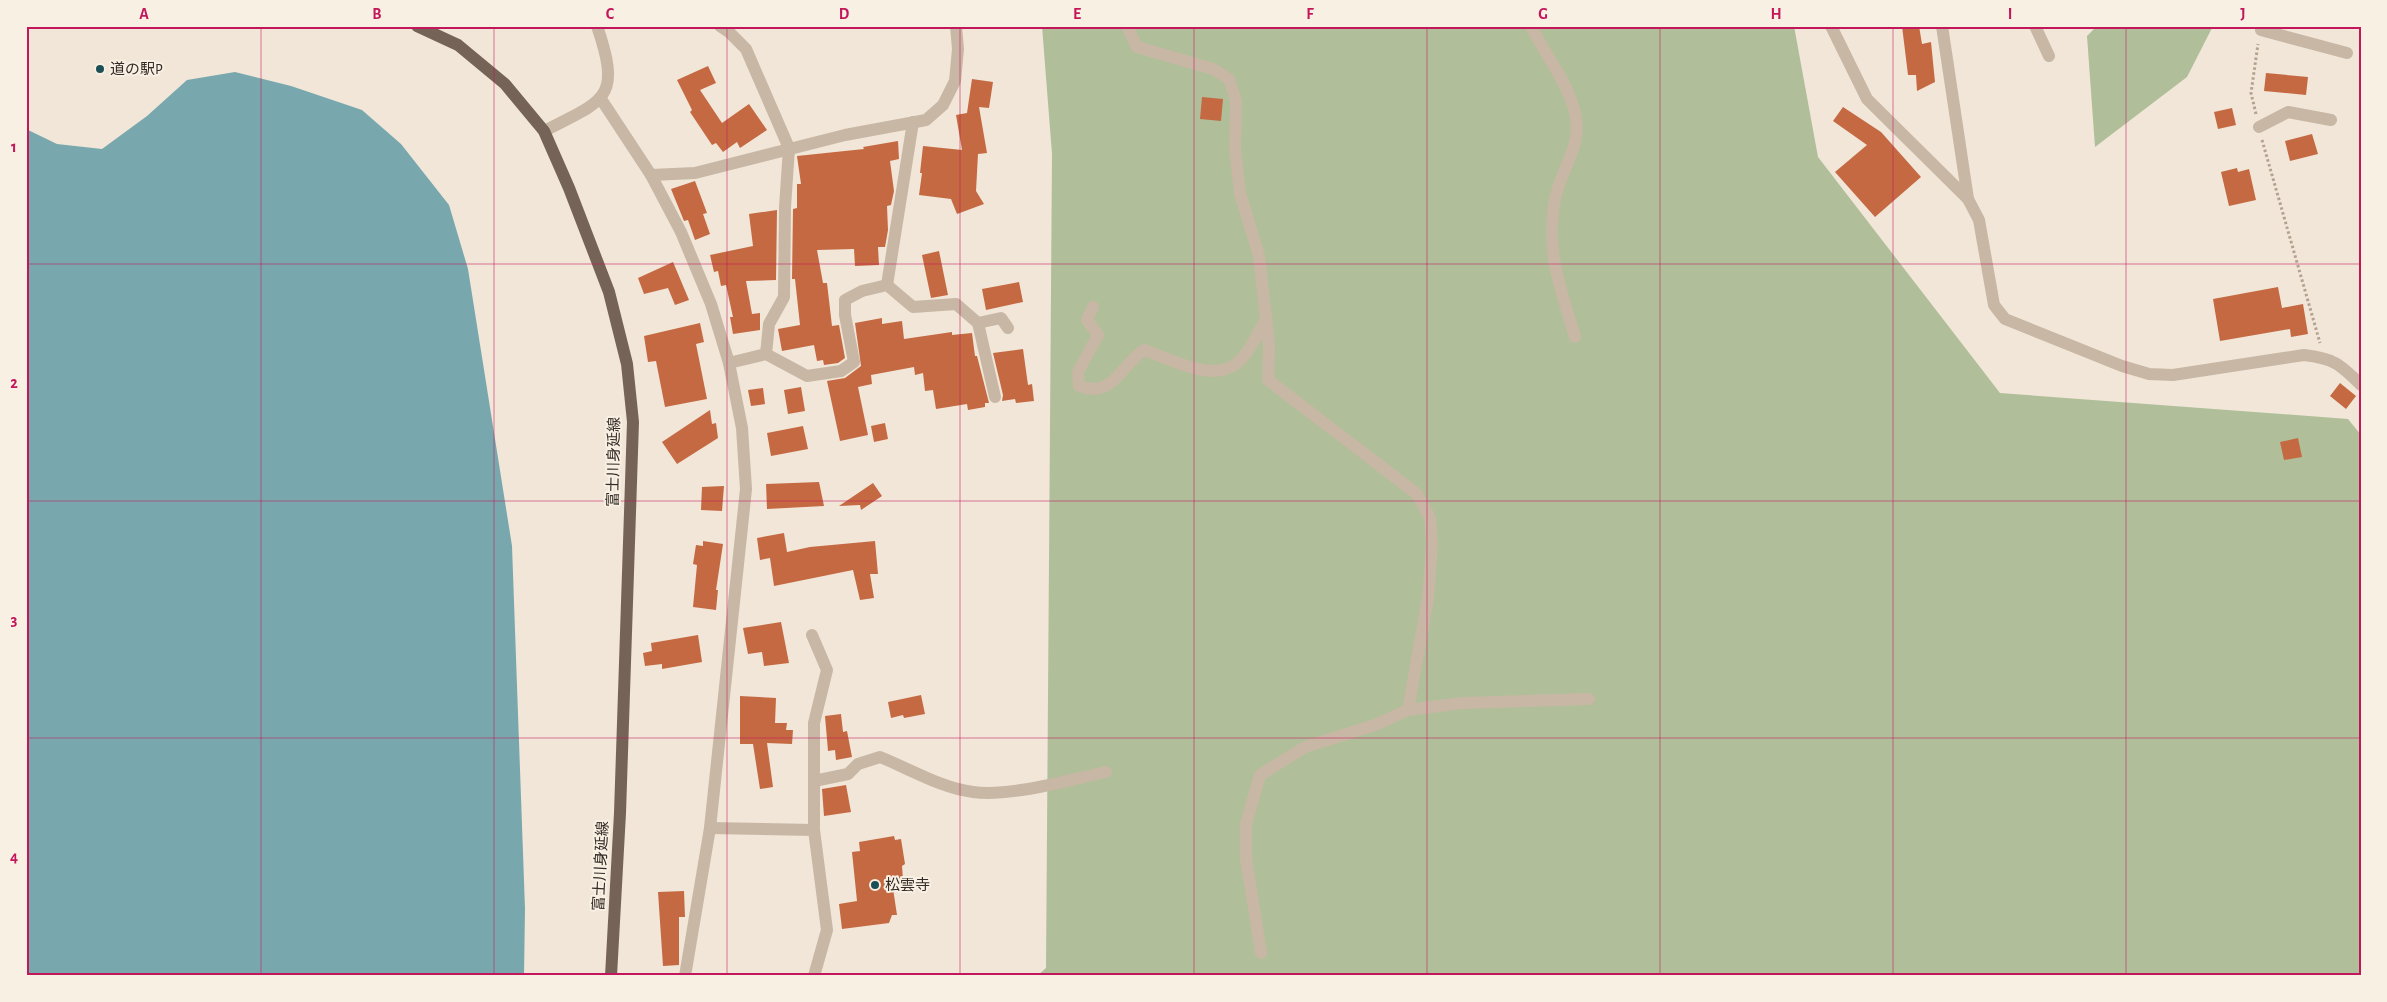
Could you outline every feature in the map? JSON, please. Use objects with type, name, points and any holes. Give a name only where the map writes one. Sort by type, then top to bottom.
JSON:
[{"type":"main road","name":"富士川身延線","points":[[416,26],[458,45],[505,84],[544,131],[569,188],[609,292],[627,364],[633,422],[620,813],[611,976]]},
{"type":"street","points":[[544,131],[601,99],[608,84],[610,69],[597,26]]},
{"type":"street","points":[[720,26],[746,49],[790,148],[785,207],[784,297],[770,324],[766,354]]},
{"type":"street","points":[[651,175],[696,173],[845,134],[926,120],[943,105],[955,81],[958,49],[956,26]]},
{"type":"street","points":[[1127,26],[1137,47],[1214,69],[1229,79],[1236,101],[1235,150],[1240,193],[1259,256],[1268,345],[1268,380],[1417,494],[1430,518],[1432,543],[1428,598],[1408,710]]},
{"type":"street","points":[[1531,26],[1571,96],[1577,121],[1574,147],[1556,193],[1551,227],[1553,263],[1575,337]]},
{"type":"street","points":[[1831,26],[1867,99],[1968,199],[1979,220],[1994,306],[2005,319],[2122,366],[2149,374],[2173,375],[2304,355],[2324,357],[2336,362],[2359,381]]},
{"type":"street","points":[[1942,26],[1968,199]]},
{"type":"street","points":[[2035,26],[2049,56]]},
{"type":"street","points":[[2261,30],[2347,53]]},
{"type":"street","points":[[601,99],[651,175],[685,242],[711,304],[730,363],[742,428],[746,489],[710,828],[684,976]]},
{"type":"street","points":[[2259,127],[2288,112],[2331,120]]},
{"type":"street","points":[[887,285],[913,122]]},
{"type":"street","points":[[887,285],[913,307],[956,304],[978,323],[995,397]]},
{"type":"street","points":[[730,363],[766,354],[807,376],[841,372],[854,362],[844,315],[845,300],[862,291],[887,285]]},
{"type":"street","points":[[1093,307],[1087,320],[1098,335],[1078,372],[1079,386],[1089,390],[1099,389],[1112,384],[1133,357],[1144,350],[1207,372],[1227,370],[1244,357],[1266,319]]},
{"type":"street","points":[[978,323],[1001,318],[1008,328]]},
{"type":"street","points":[[812,635],[828,670],[814,723],[814,830],[826,930],[814,976]]},
{"type":"street","points":[[1261,953],[1246,858],[1246,824],[1260,775],[1305,747],[1375,725],[1408,710],[1462,703],[1589,699]]},
{"type":"street","points":[[814,781],[848,774],[858,764],[880,757],[950,786],[974,792],[1012,791],[1106,772]]},
{"type":"street","points":[[710,828],[814,830]]},
{"type":"path","points":[[2261,30],[2251,93],[2324,357]]},
{"type":"green space","points":[[1042,26],[1794,26],[1818,157],[2000,393],[2348,419],[2361,435],[2361,976],[1037,976],[1046,968],[1052,154]]},
{"type":"green space","points":[[2097,26],[2213,26],[2187,77],[2095,147],[2087,36]]},
{"type":"water","points":[[235,72],[291,86],[362,110],[401,144],[449,205],[468,269],[512,546],[525,909],[524,976],[26,976],[26,129],[57,144],[102,149],[147,116],[187,80]]},
{"type":"building","points":[[1902,26],[1919,26],[1922,44],[1931,42],[1935,82],[1917,91],[1916,75],[1908,75]]},
{"type":"building","points":[[708,66],[716,83],[700,90],[722,123],[749,104],[767,130],[740,148],[737,142],[723,152],[716,143],[712,145],[690,112],[692,110],[677,80]]},
{"type":"building","points":[[2266,73],[2308,77],[2306,95],[2264,91]]},
{"type":"building","points":[[972,79],[993,82],[989,108],[979,107],[987,153],[978,154],[976,191],[984,204],[957,214],[951,199],[919,195],[923,146],[962,150],[956,115],[967,113]]},
{"type":"building","points":[[1202,97],[1223,99],[1221,121],[1200,119]]},
{"type":"building","points":[[1843,107],[1881,132],[1921,177],[1875,217],[1835,172],[1867,145],[1833,121]]},
{"type":"building","points":[[2232,108],[2236,125],[2218,129],[2214,112]]},
{"type":"building","points":[[2312,134],[2318,154],[2290,161],[2285,141]]},
{"type":"building","points":[[898,141],[899,159],[890,161],[894,191],[891,205],[887,206],[888,230],[885,247],[878,247],[879,265],[855,266],[854,249],[817,250],[823,283],[827,283],[832,326],[839,325],[845,358],[838,363],[824,365],[823,360],[817,361],[814,345],[782,351],[778,329],[800,325],[795,279],[792,279],[793,209],[797,208],[797,184],[801,184],[797,156],[864,149],[863,147]]},
{"type":"building","points":[[2237,168],[2238,172],[2249,169],[2256,200],[2229,206],[2221,172]]},
{"type":"building","points":[[695,181],[707,213],[703,214],[710,234],[695,240],[688,220],[684,221],[671,189]]},
{"type":"building","points":[[777,210],[776,280],[746,281],[752,314],[760,313],[760,330],[733,334],[730,317],[733,317],[726,285],[721,286],[718,271],[714,272],[710,255],[753,246],[749,214]]},
{"type":"building","points":[[939,251],[948,295],[931,298],[922,255]]},
{"type":"building","points":[[673,262],[689,300],[675,305],[668,288],[644,294],[638,278]]},
{"type":"building","points":[[1019,282],[1023,302],[986,310],[982,289]]},
{"type":"building","points":[[2278,287],[2282,308],[2303,304],[2308,334],[2291,337],[2290,329],[2220,341],[2213,299]]},
{"type":"building","points":[[882,318],[882,324],[902,321],[904,339],[952,332],[952,335],[972,333],[975,356],[977,356],[989,403],[985,403],[985,407],[968,410],[967,404],[936,409],[933,390],[925,391],[923,373],[915,375],[914,367],[871,375],[872,384],[858,387],[868,435],[840,441],[827,381],[845,378],[861,366],[855,323]]},
{"type":"building","points":[[700,323],[704,342],[696,344],[707,399],[665,407],[656,361],[648,362],[644,336]]},
{"type":"building","points":[[1023,349],[1028,385],[1032,384],[1034,401],[1016,403],[1015,399],[1002,401],[1003,395],[993,353]]},
{"type":"building","points":[[2340,383],[2356,396],[2346,409],[2330,396]]},
{"type":"building","points":[[801,387],[805,411],[788,414],[784,390]]},
{"type":"building","points":[[763,388],[765,404],[751,406],[748,390]]},
{"type":"building","points":[[710,410],[712,424],[716,423],[718,438],[677,464],[662,442]]},
{"type":"building","points":[[885,423],[888,439],[874,442],[871,426]]},
{"type":"building","points":[[803,426],[808,449],[771,456],[767,433]]},
{"type":"building","points":[[2298,438],[2302,457],[2284,460],[2280,442]]},
{"type":"building","points":[[819,482],[824,506],[767,509],[766,484]]},
{"type":"building","points":[[873,483],[882,496],[861,510],[860,505],[839,506]]},
{"type":"building","points":[[724,486],[722,511],[701,510],[702,487]]},
{"type":"building","points":[[784,533],[787,552],[810,547],[875,541],[878,574],[870,574],[874,598],[860,600],[853,570],[774,586],[770,558],[760,560],[757,538]]},
{"type":"building","points":[[703,541],[723,544],[716,590],[718,590],[716,610],[693,607],[697,565],[693,564],[696,545],[703,546]]},
{"type":"building","points":[[781,622],[789,663],[764,666],[762,652],[748,654],[743,628]]},
{"type":"building","points":[[698,635],[702,662],[662,669],[662,664],[645,666],[643,653],[652,651],[651,643]]},
{"type":"building","points":[[921,695],[925,714],[904,718],[903,715],[891,718],[888,702]]},
{"type":"building","points":[[740,696],[776,698],[775,723],[787,723],[786,730],[793,730],[792,744],[767,743],[773,787],[760,789],[753,744],[740,744]]},
{"type":"building","points":[[841,714],[843,732],[847,731],[852,757],[836,760],[835,750],[828,751],[825,716]]},
{"type":"building","points":[[846,785],[851,812],[824,816],[822,789]]},
{"type":"building","name":"松雲寺","points":[[894,836],[895,840],[901,839],[905,864],[902,866],[903,880],[892,882],[897,915],[892,915],[889,923],[842,929],[839,904],[857,901],[852,852],[860,851],[859,842]]},
{"type":"building","points":[[684,891],[685,917],[679,917],[679,965],[663,966],[658,892]]},
{"type":"place","name":"道の駅P","points":[[100,69]]},
{"type":"place","name":"松雲寺","points":[[875,885]]}]
